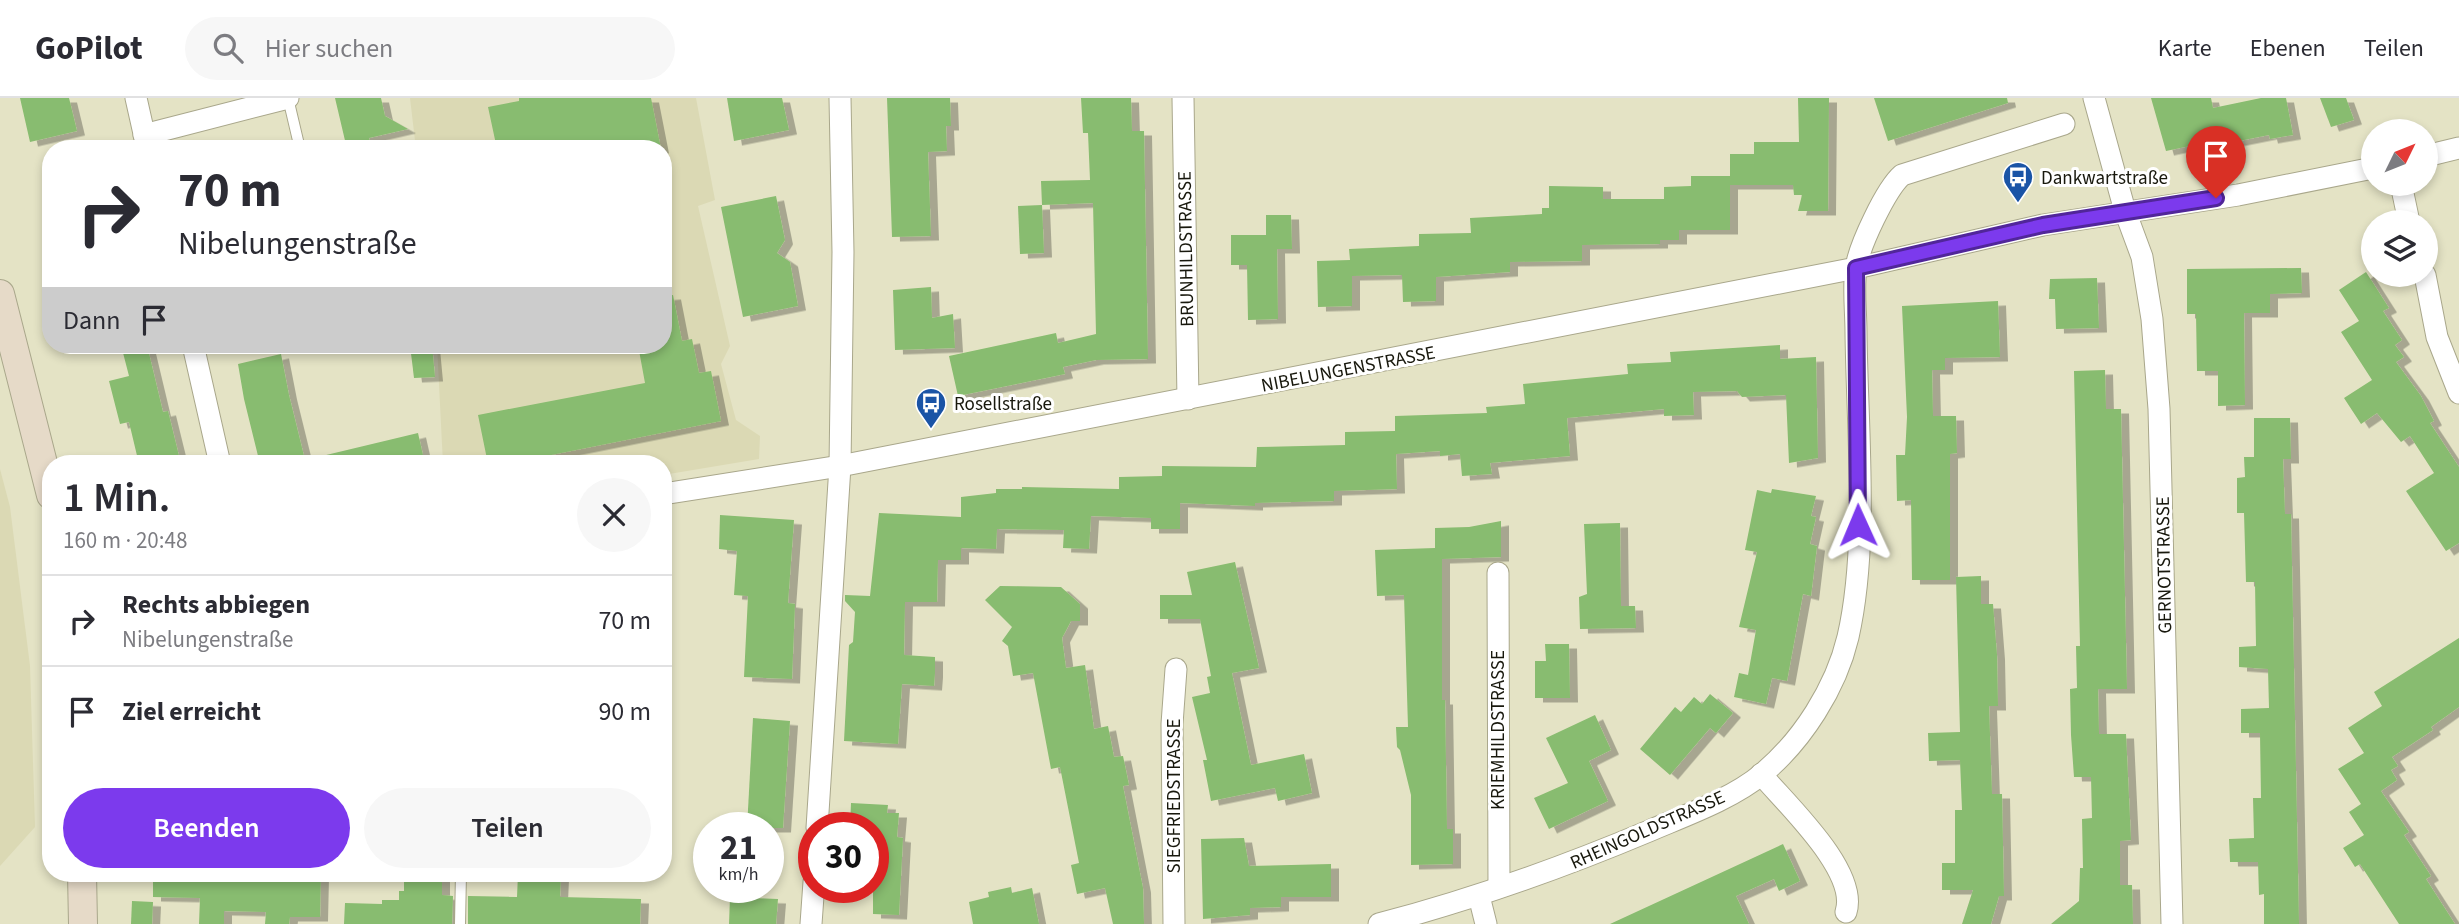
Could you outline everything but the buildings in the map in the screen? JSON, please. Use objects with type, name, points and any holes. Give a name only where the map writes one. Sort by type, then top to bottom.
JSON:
[{"type":"street","points":[[136,98],[146,140]]},
{"type":"street","points":[[152,140],[288,98]]},
{"type":"street","points":[[818,812],[840,466],[843,252],[840,98]]},
{"type":"street","name":"BRUNHILDSTRASSE","points":[[1183,98],[1188,399]]},
{"type":"street","points":[[2094,98],[2125,211]]},
{"type":"street","points":[[1856,268],[1889,186],[1902,175],[2064,124]]},
{"type":"street","points":[[2438,153],[2459,148]]},
{"type":"street","name":"NIBELUNGENSTRASSE","points":[[672,493],[840,466],[1188,399],[1856,268],[2043,225],[2238,195],[2361,170]]},
{"type":"street","name":"GERNOTSTRASSE","points":[[2125,211],[2143,257],[2152,318],[2160,409],[2172,924]]},
{"type":"street","name":"RHEINGOLDSTRASSE","points":[[1379,924],[1574,862],[1697,811],[1761,774],[1802,731],[1829,688],[1850,627],[1859,577],[1856,268]]},
{"type":"street","points":[[2427,287],[2437,337],[2459,393]]},
{"type":"street","points":[[0,293],[42,459]]},
{"type":"street","points":[[195,354],[218,455]]},
{"type":"street","name":"KRIEMHILDSTRASSE","points":[[1486,924],[1499,573]]},
{"type":"street","name":"SIEGFRIEDSTRASSE","points":[[1174,924],[1172,724],[1176,669]]},
{"type":"street","points":[[1761,774],[1832,859],[1848,887],[1846,912]]},
{"type":"street","points":[[82,882],[83,924]]},
{"type":"street","points":[[811,924],[812,903]]},
{"type":"lane","points":[[288,98],[298,140]]},
{"type":"lane","points":[[460,924],[461,882]]},
{"type":"shaded area","points":[[410,98],[696,98],[715,200],[698,206],[730,346],[721,364],[736,420],[760,436],[759,459],[672,474],[672,455],[443,455],[437,354],[672,354],[672,140],[415,140]]},
{"type":"shaded area","points":[[0,469],[10,507],[30,666],[35,827],[0,866]]},
{"type":"place","name":"Dankwartstraße","points":[[2018,204]]},
{"type":"place","name":"Rosellstraße","points":[[931,430]]},
{"type":"route","points":[[1858,525],[1856,268],[2043,225],[2216,198]]}]
